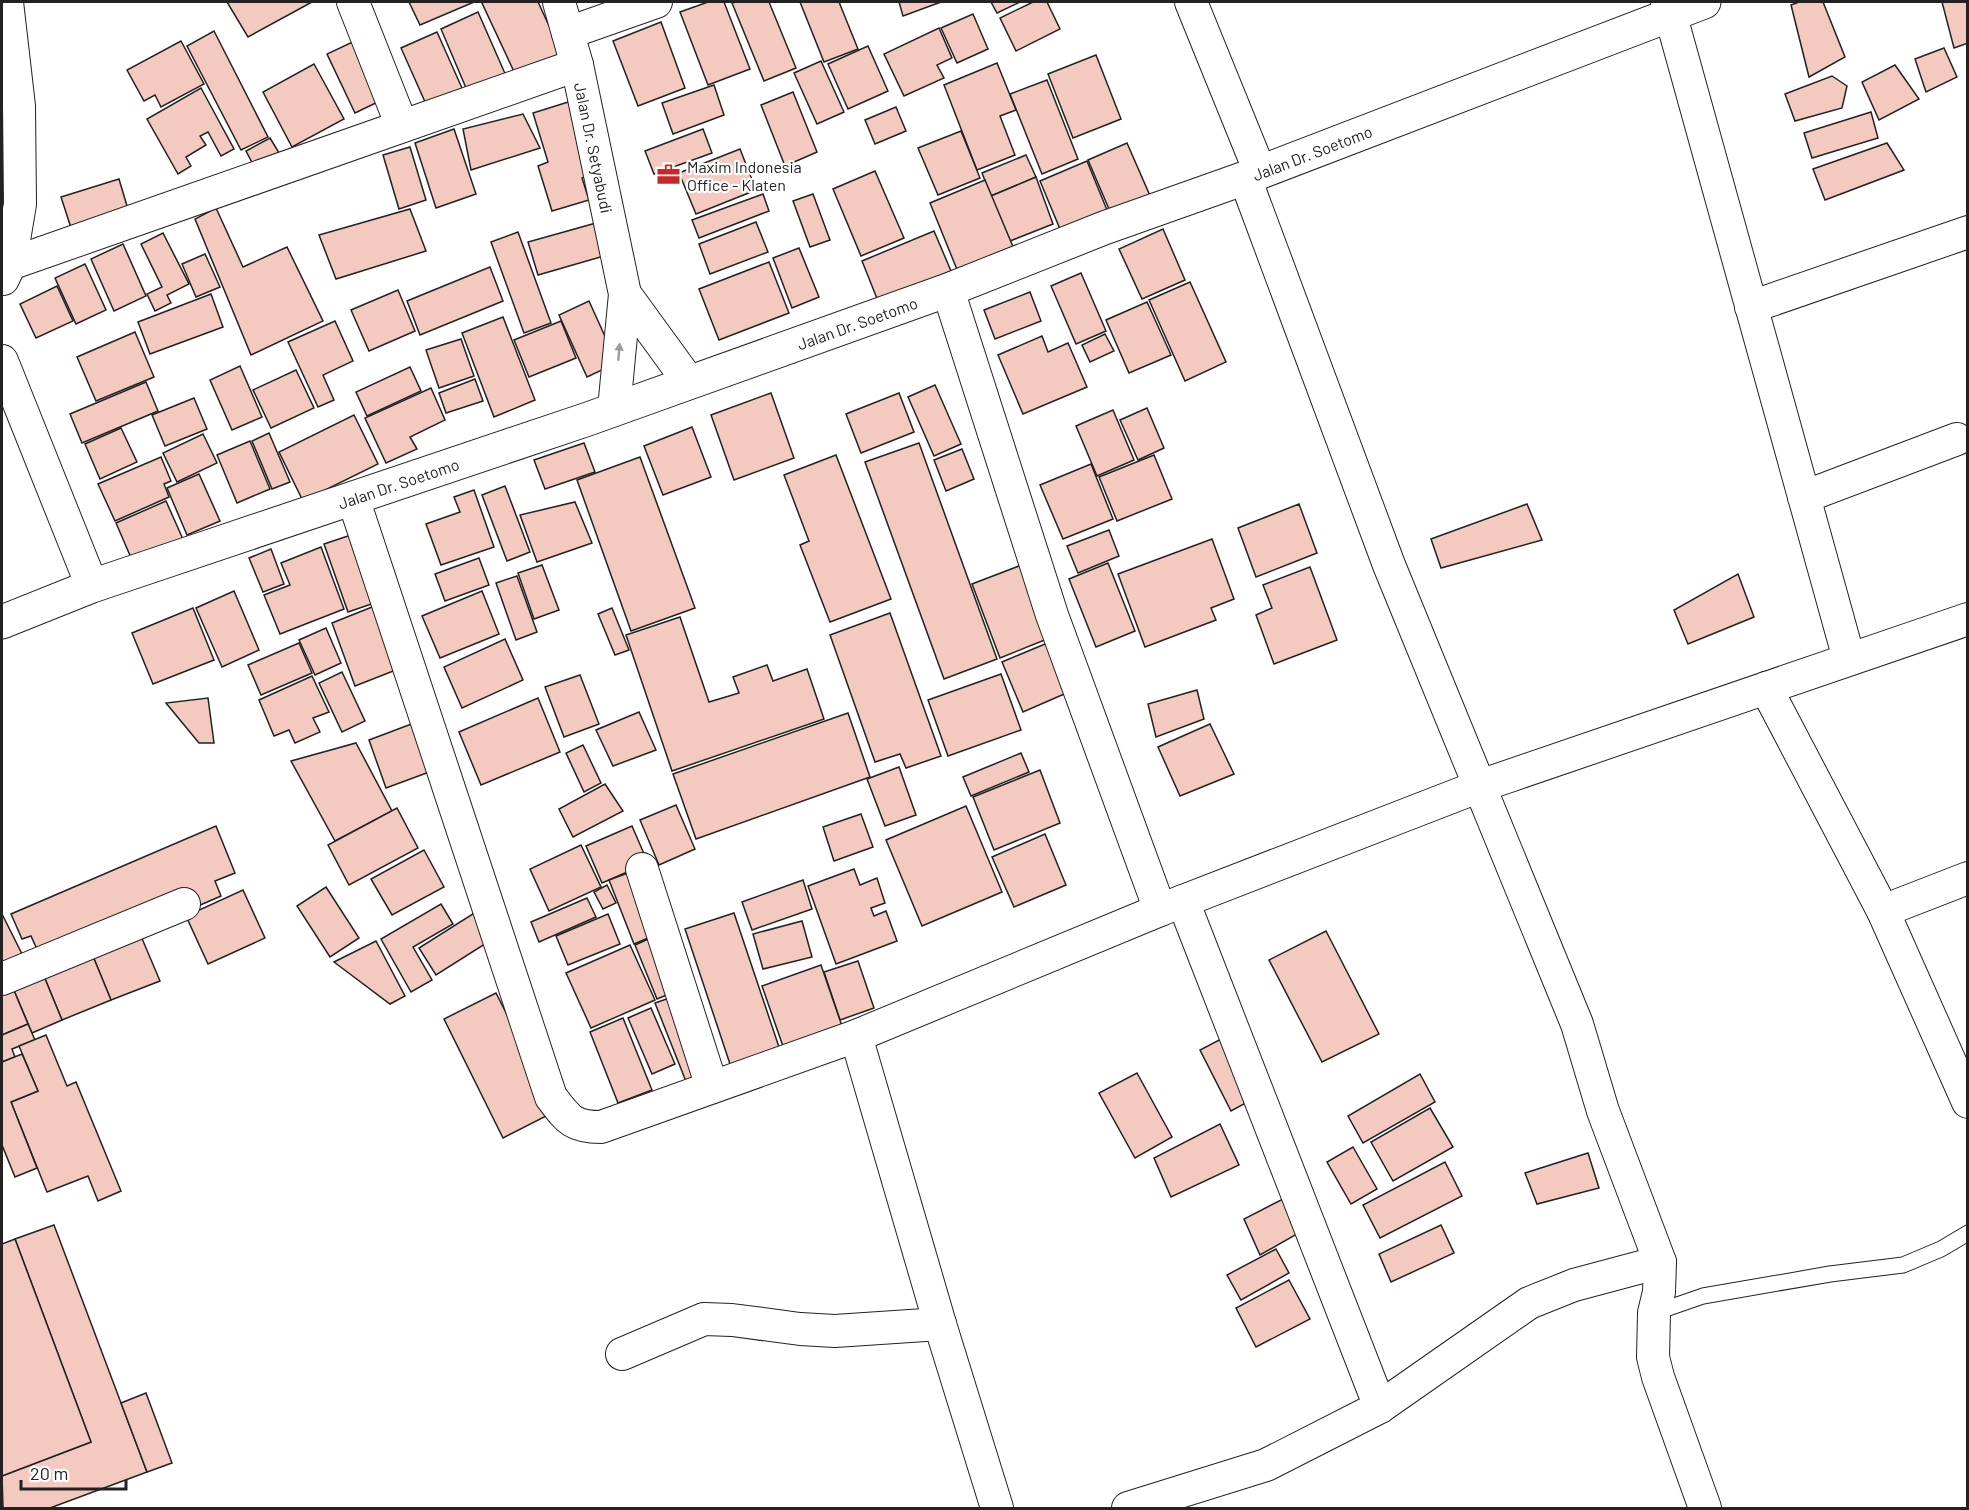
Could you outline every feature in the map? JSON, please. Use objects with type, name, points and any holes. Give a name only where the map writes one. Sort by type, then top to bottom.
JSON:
[{"type":"street","points":[[6,273],[20,204],[19,106],[7,2]]},
{"type":"street","points":[[352,2],[402,126]]},
{"type":"street","name":"Jalan Dr. Setyabudi","points":[[559,2],[578,65],[625,294],[614,409]]},
{"type":"street","points":[[568,33],[656,2]]},
{"type":"street","points":[[1191,2],[1389,565],[1577,1024],[1603,1111],[1660,1262],[1659,1292],[1654,1313],[1653,1356],[1696,1503]]},
{"type":"street","name":"Jalan Dr. Soetomo","points":[[2,622],[92,586],[614,409],[948,290],[1104,228],[1252,175],[1669,8],[1704,2]]},
{"type":"street","points":[[1669,8],[1849,659]]},
{"type":"street","points":[[6,273],[402,126],[578,65]]},
{"type":"street","points":[[1752,307],[1968,232]]},
{"type":"street","points":[[948,290],[1052,615],[1380,1407]]},
{"type":"street","name":"Jalan Dr. Setyabudi","points":[[625,294],[689,382]]},
{"type":"street","points":[[2,361],[92,586]]},
{"type":"street","points":[[1804,497],[1957,439]]},
{"type":"street","points":[[353,498],[551,1097],[565,1116],[582,1127],[601,1127],[856,1036],[1172,905],[1480,786],[1968,619]]},
{"type":"street","points":[[1766,688],[1883,911],[1968,1102]]},
{"type":"street","points":[[642,869],[712,1087]]},
{"type":"street","points":[[1883,911],[1968,878]]},
{"type":"street","points":[[2,978],[184,904]]},
{"type":"street","points":[[856,1036],[997,1509]]},
{"type":"street","points":[[1128,1509],[1266,1465],[1380,1407],[1529,1303],[1574,1285],[1660,1262]]},
{"type":"street","points":[[622,1354],[704,1319],[835,1331],[940,1324]]},
{"type":"lane","points":[[1654,1313],[1703,1296],[1830,1274],[1903,1265],[1941,1249],[1968,1233]]},
{"type":"building","points":[[227,2],[312,2],[248,37]]},
{"type":"building","points":[[409,2],[474,2],[420,25]]},
{"type":"building","points":[[538,2],[563,56],[517,78],[482,3]]},
{"type":"building","points":[[708,2],[724,2],[750,69],[708,85],[680,12]]},
{"type":"building","points":[[769,2],[796,68],[764,81],[732,3]]},
{"type":"building","points":[[800,2],[839,2],[858,49],[824,62]]},
{"type":"building","points":[[899,2],[941,2],[903,16]]},
{"type":"building","points":[[991,2],[1020,2],[997,13]]},
{"type":"building","points":[[1033,2],[1047,2],[1060,29],[1016,51],[1000,18]]},
{"type":"building","points":[[1799,2],[1823,2],[1845,57],[1809,77],[1791,5]]},
{"type":"building","points":[[1942,2],[1968,2],[1968,43],[1954,48]]},
{"type":"building","points":[[478,12],[507,78],[469,95],[441,29]]},
{"type":"building","points":[[973,14],[988,49],[957,63],[941,28]]},
{"type":"building","points":[[661,22],[685,88],[638,106],[613,41]]},
{"type":"building","points":[[939,28],[952,58],[937,65],[944,78],[904,96],[884,54]]},
{"type":"building","points":[[214,31],[268,137],[241,150],[187,46]]},
{"type":"building","points":[[437,32],[466,97],[430,113],[401,48]]},
{"type":"building","points":[[361,38],[384,99],[355,113],[327,54]]},
{"type":"building","points":[[181,41],[204,84],[161,107],[155,95],[144,101],[127,70]]},
{"type":"building","points":[[868,46],[888,91],[848,109],[828,64]]},
{"type":"building","points":[[1944,48],[1957,77],[1926,92],[1915,59]]},
{"type":"building","points":[[1096,55],[1121,119],[1073,138],[1048,74]]},
{"type":"building","points":[[821,61],[844,112],[817,124],[794,73]]},
{"type":"building","points":[[997,63],[1016,110],[1000,116],[1015,155],[977,170],[944,85]]},
{"type":"building","points":[[314,64],[344,119],[292,147],[263,92]]},
{"type":"building","points":[[1895,65],[1919,99],[1879,120],[1862,82]]},
{"type":"building","points":[[1832,76],[1847,86],[1842,108],[1795,121],[1785,94]]},
{"type":"building","points":[[1047,80],[1078,159],[1042,174],[1010,94]]},
{"type":"building","points":[[714,85],[724,115],[673,134],[662,103]]},
{"type":"building","points":[[201,88],[234,149],[221,156],[208,132],[200,136],[206,145],[186,157],[191,166],[178,174],[147,119]]},
{"type":"building","points":[[793,92],[817,152],[785,166],[761,105]]},
{"type":"building","points":[[581,98],[598,173],[582,178],[589,200],[552,211],[538,166],[548,162],[533,113]]},
{"type":"building","points":[[896,107],[906,131],[875,144],[865,120]]},
{"type":"building","points":[[1871,112],[1878,138],[1812,158],[1804,133]]},
{"type":"building","points":[[523,114],[540,148],[471,170],[463,129]]},
{"type":"building","points":[[454,129],[476,194],[436,208],[415,143]]},
{"type":"building","points":[[703,129],[712,153],[654,174],[645,151]]},
{"type":"building","points":[[961,131],[980,178],[938,195],[918,148]]},
{"type":"building","points":[[270,138],[281,156],[256,170],[246,151]]},
{"type":"building","points":[[1127,143],[1151,198],[1112,216],[1088,160]]},
{"type":"building","points":[[1887,143],[1904,170],[1825,200],[1813,169]]},
{"type":"building","points":[[410,147],[426,200],[399,209],[383,155]]},
{"type":"building","points":[[740,149],[756,190],[696,214],[679,173]]},
{"type":"building","points":[[1026,155],[1036,177],[991,196],[982,173]]},
{"type":"building","points":[[1087,161],[1107,210],[1060,229],[1040,181]]},
{"type":"building","points":[[875,171],[904,238],[861,256],[833,189]]},
{"type":"building","points":[[1036,177],[1053,224],[1010,241],[991,196]]},
{"type":"building","points":[[119,179],[130,216],[73,234],[61,197]]},
{"type":"building","points":[[985,180],[1014,249],[958,272],[930,203]]},
{"type":"building","points":[[763,194],[769,211],[699,238],[692,220]]},
{"type":"building","points":[[813,194],[830,240],[810,247],[793,201]]},
{"type":"building","points":[[216,208],[243,267],[287,247],[323,321],[251,355],[195,219]]},
{"type":"building","points":[[410,209],[426,251],[336,279],[319,235]]},
{"type":"building","points":[[756,222],[768,252],[710,274],[699,244]]},
{"type":"building","points":[[596,223],[604,256],[538,275],[528,242]]},
{"type":"building","points":[[1163,229],[1185,280],[1142,299],[1119,249]]},
{"type":"building","points":[[934,231],[951,271],[878,301],[862,261]]},
{"type":"building","points":[[518,232],[551,323],[524,333],[491,242]]},
{"type":"building","points":[[163,233],[189,284],[167,295],[171,303],[155,311],[147,294],[162,287],[141,244]]},
{"type":"building","points":[[123,244],[146,296],[114,311],[91,259]]},
{"type":"building","points":[[799,248],[819,297],[792,308],[773,258]]},
{"type":"building","points":[[205,254],[220,287],[196,297],[182,264]]},
{"type":"building","points":[[769,262],[789,313],[719,340],[699,289]]},
{"type":"building","points":[[85,264],[106,310],[76,324],[55,278]]},
{"type":"building","points":[[490,267],[503,301],[420,335],[407,301]]},
{"type":"building","points":[[1081,273],[1106,331],[1076,344],[1051,286]]},
{"type":"building","points":[[1190,282],[1226,362],[1185,381],[1149,300]]},
{"type":"building","points":[[57,286],[73,321],[36,338],[20,304]]},
{"type":"building","points":[[398,290],[415,331],[369,351],[351,310]]},
{"type":"building","points":[[1030,292],[1041,321],[995,339],[984,310]]},
{"type":"building","points":[[211,294],[223,327],[150,354],[138,322]]},
{"type":"building","points":[[589,301],[617,363],[587,377],[559,315]]},
{"type":"building","points":[[1147,302],[1171,355],[1129,373],[1106,320]]},
{"type":"building","points":[[503,317],[535,400],[494,417],[462,333]]},
{"type":"building","points":[[335,321],[353,361],[323,375],[334,400],[318,407],[288,342]]},
{"type":"building","points":[[561,321],[576,358],[529,377],[514,340]]},
{"type":"building","points":[[135,332],[154,377],[96,401],[77,357]]},
{"type":"building","points":[[1105,334],[1114,351],[1090,362],[1082,345]]},
{"type":"building","points":[[1042,336],[1048,352],[1068,343],[1087,387],[1023,414],[998,355]]},
{"type":"building","points":[[461,339],[474,376],[439,388],[426,350]]},
{"type":"building","points":[[240,366],[262,417],[232,430],[210,380]]},
{"type":"building","points":[[410,367],[421,391],[367,416],[356,392]]},
{"type":"building","points":[[296,370],[314,408],[271,428],[253,390]]},
{"type":"building","points":[[475,379],[483,401],[446,413],[439,393]]},
{"type":"building","points":[[146,382],[158,411],[82,443],[70,414]]},
{"type":"building","points":[[935,385],[961,444],[934,456],[908,397]]},
{"type":"building","points":[[431,388],[445,420],[410,437],[417,449],[386,463],[365,418]]},
{"type":"building","points":[[771,393],[794,458],[734,480],[711,415]]},
{"type":"building","points":[[899,393],[914,432],[861,453],[846,414]]},
{"type":"building","points":[[194,398],[207,429],[165,446],[152,415]]},
{"type":"building","points":[[1147,408],[1164,448],[1138,460],[1120,420]]},
{"type":"building","points":[[1113,410],[1134,460],[1097,476],[1076,426]]},
{"type":"building","points":[[354,415],[378,464],[303,501],[279,452]]},
{"type":"building","points":[[692,427],[711,477],[663,495],[644,446]]},
{"type":"building","points":[[121,428],[137,462],[100,479],[85,444]]},
{"type":"building","points":[[269,433],[290,482],[272,489],[252,441]]},
{"type":"building","points":[[203,434],[217,463],[177,482],[163,453]]},
{"type":"building","points":[[250,441],[270,489],[237,503],[217,455]]},
{"type":"building","points":[[584,443],[595,472],[545,489],[534,460]]},
{"type":"building","points":[[919,443],[997,659],[944,679],[865,462]]},
{"type":"building","points":[[962,449],[974,479],[946,491],[934,460]]},
{"type":"building","points":[[836,455],[891,599],[830,622],[800,545],[809,541],[784,475]]},
{"type":"building","points":[[1154,455],[1172,499],[1117,521],[1099,477]]},
{"type":"building","points":[[161,457],[171,481],[164,484],[169,497],[115,521],[98,484]]},
{"type":"building","points":[[640,457],[695,608],[631,631],[577,480]]},
{"type":"building","points":[[1091,464],[1113,519],[1063,539],[1040,485]]},
{"type":"building","points":[[199,474],[220,521],[187,535],[167,488]]},
{"type":"building","points":[[505,486],[530,552],[507,561],[482,495]]},
{"type":"building","points":[[474,490],[494,547],[441,565],[426,524],[460,512],[454,497]]},
{"type":"building","points":[[166,501],[186,546],[135,567],[116,523]]},
{"type":"building","points":[[575,502],[592,543],[537,562],[520,515]]},
{"type":"building","points":[[1299,504],[1317,553],[1256,577],[1238,528]]},
{"type":"building","points":[[1527,504],[1542,540],[1441,568],[1431,539]]},
{"type":"building","points":[[1109,530],[1119,556],[1078,573],[1067,546]]},
{"type":"building","points":[[360,532],[383,600],[348,612],[324,544]]},
{"type":"building","points":[[1212,539],[1234,599],[1211,608],[1216,620],[1145,647],[1118,574]]},
{"type":"building","points":[[321,547],[344,609],[280,634],[264,595],[290,585],[281,563]]},
{"type":"building","points":[[271,549],[284,584],[263,592],[249,558]]},
{"type":"building","points":[[479,558],[489,585],[445,601],[435,574]]},
{"type":"building","points":[[1032,561],[1057,635],[1000,658],[972,584]]},
{"type":"building","points":[[1108,563],[1135,631],[1096,647],[1069,579]]},
{"type":"building","points":[[542,565],[559,610],[534,619],[518,573]]},
{"type":"building","points":[[1310,567],[1337,640],[1274,664],[1256,615],[1272,608],[1263,585]]},
{"type":"building","points":[[1738,574],[1754,617],[1688,644],[1674,610]]},
{"type":"building","points":[[517,576],[537,632],[516,640],[496,583]]},
{"type":"building","points":[[234,591],[259,650],[222,667],[196,608]]},
{"type":"building","points":[[482,591],[499,634],[440,658],[422,616]]},
{"type":"building","points":[[382,603],[406,666],[355,686],[332,623]]},
{"type":"building","points":[[193,608],[214,660],[153,684],[132,633]]},
{"type":"building","points":[[612,608],[629,650],[615,655],[598,614]]},
{"type":"building","points":[[890,613],[941,756],[906,768],[900,754],[875,762],[830,635]]},
{"type":"building","points":[[680,617],[709,702],[739,693],[733,677],[767,665],[773,681],[807,669],[824,719],[672,771],[626,635]]},
{"type":"building","points":[[326,628],[341,663],[315,675],[299,640]]},
{"type":"building","points":[[505,639],[523,680],[462,708],[444,667]]},
{"type":"building","points":[[1057,639],[1078,688],[1023,712],[1002,662]]},
{"type":"building","points":[[299,643],[312,673],[261,695],[248,665]]},
{"type":"building","points":[[342,672],[365,721],[342,732],[319,683]]},
{"type":"building","points":[[1001,674],[1021,730],[948,756],[928,700]]},
{"type":"building","points":[[580,675],[599,724],[564,737],[545,687]]},
{"type":"building","points":[[312,676],[329,712],[313,718],[320,732],[295,743],[289,730],[274,736],[259,700]]},
{"type":"building","points":[[1197,690],[1204,719],[1156,737],[1148,704]]},
{"type":"building","points":[[208,698],[214,743],[199,743],[166,703]]},
{"type":"building","points":[[538,698],[560,752],[481,785],[459,732]]},
{"type":"building","points":[[639,712],[656,750],[613,766],[596,730]]},
{"type":"building","points":[[848,713],[870,777],[696,839],[673,774]]},
{"type":"building","points":[[422,720],[440,768],[386,788],[369,740]]},
{"type":"building","points":[[1210,724],[1234,774],[1180,796],[1158,747]]},
{"type":"building","points":[[356,743],[392,811],[335,841],[291,761]]},
{"type":"building","points":[[583,745],[601,783],[584,792],[566,753]]},
{"type":"building","points":[[1021,753],[1029,772],[971,796],[963,777]]},
{"type":"building","points":[[899,767],[916,815],[885,826],[867,779]]},
{"type":"building","points":[[1040,770],[1060,823],[994,850],[973,797]]},
{"type":"building","points":[[605,784],[623,811],[573,837],[559,809]]},
{"type":"building","points":[[676,805],[695,849],[659,865],[640,820]]},
{"type":"building","points":[[966,806],[1002,892],[922,926],[886,840]]},
{"type":"building","points":[[397,808],[418,848],[349,885],[328,845]]},
{"type":"building","points":[[861,814],[873,847],[834,861],[823,827]]},
{"type":"building","points":[[216,826],[235,873],[215,881],[221,896],[191,909],[40,956],[31,936],[22,939],[11,914]]},
{"type":"building","points":[[632,826],[648,863],[602,883],[586,846]]},
{"type":"building","points":[[1045,834],[1066,885],[1014,907],[992,857]]},
{"type":"building","points":[[581,845],[601,887],[549,911],[530,869]]},
{"type":"building","points":[[424,850],[444,887],[392,915],[371,879]]},
{"type":"building","points":[[854,869],[860,885],[877,878],[885,903],[871,908],[874,916],[886,911],[897,941],[836,964],[808,886]]},
{"type":"building","points":[[636,870],[660,933],[634,944],[609,880]]},
{"type":"building","points":[[803,880],[812,909],[752,930],[742,902]]},
{"type":"building","points":[[607,885],[616,903],[603,909],[594,892]]},
{"type":"building","points":[[326,887],[359,938],[330,957],[297,906]]},
{"type":"building","points":[[243,890],[265,938],[208,964],[186,916]]},
{"type":"building","points":[[587,898],[596,917],[539,942],[531,922]]},
{"type":"building","points":[[441,904],[453,924],[413,947],[432,980],[411,992],[381,939]]},
{"type":"building","points":[[479,910],[496,937],[436,975],[419,948]]},
{"type":"building","points":[[734,913],[782,1056],[733,1073],[685,929]]},
{"type":"building","points":[[2,914],[23,956],[2,966]]},
{"type":"building","points":[[608,914],[620,944],[568,965],[556,936]]},
{"type":"building","points":[[802,921],[812,957],[763,969],[753,934]]},
{"type":"building","points":[[138,929],[160,981],[111,1000],[90,949]]},
{"type":"building","points":[[1326,931],[1379,1034],[1322,1062],[1269,960]]},
{"type":"building","points":[[657,935],[679,990],[657,999],[635,945]]},
{"type":"building","points":[[376,941],[405,996],[390,1004],[334,962]]},
{"type":"building","points":[[630,945],[655,1000],[591,1028],[566,973]]},
{"type":"building","points":[[90,949],[111,1000],[62,1020],[41,969]]},
{"type":"building","points":[[858,961],[874,1008],[840,1020],[824,972]]},
{"type":"building","points":[[821,965],[844,1032],[785,1052],[762,986]]},
{"type":"building","points":[[41,969],[62,1020],[32,1033],[10,981]]},
{"type":"building","points":[[10,981],[28,1024],[2,1035],[2,985]]},
{"type":"building","points":[[496,993],[556,1111],[503,1138],[444,1019]]},
{"type":"building","points":[[681,994],[706,1076],[687,1084],[655,1003]]},
{"type":"building","points":[[651,1008],[675,1064],[652,1074],[628,1018]]},
{"type":"building","points":[[623,1018],[652,1090],[618,1103],[590,1032]]},
{"type":"building","points":[[28,1024],[35,1040],[12,1049],[15,1057],[2,1062],[2,1035]]},
{"type":"building","points":[[46,1035],[67,1086],[76,1082],[121,1191],[98,1201],[88,1176],[47,1192],[11,1102],[38,1091],[19,1046]]},
{"type":"building","points":[[1223,1038],[1255,1098],[1231,1111],[1200,1050]]},
{"type":"building","points":[[22,1054],[38,1091],[11,1102],[37,1168],[15,1177],[2,1145],[2,1062]]},
{"type":"building","points":[[1137,1073],[1172,1137],[1135,1158],[1099,1093]]},
{"type":"building","points":[[1420,1074],[1435,1102],[1363,1143],[1348,1116]]},
{"type":"building","points":[[1430,1108],[1453,1147],[1393,1181],[1371,1142]]},
{"type":"building","points":[[1220,1124],[1239,1165],[1171,1197],[1154,1158]]},
{"type":"building","points":[[1353,1147],[1377,1189],[1351,1204],[1327,1162]]},
{"type":"building","points":[[1588,1153],[1599,1188],[1537,1204],[1525,1173]]},
{"type":"building","points":[[1445,1162],[1462,1196],[1380,1238],[1363,1205]]},
{"type":"building","points":[[1287,1197],[1304,1230],[1260,1255],[1244,1219]]},
{"type":"building","points":[[54,1225],[147,1472],[50,1508],[3,1508],[2,1476],[91,1442],[15,1239]]},
{"type":"building","points":[[1441,1225],[1454,1253],[1391,1282],[1379,1254]]},
{"type":"building","points":[[15,1239],[91,1442],[2,1476],[2,1244]]},
{"type":"building","points":[[1276,1249],[1289,1273],[1241,1300],[1227,1275]]},
{"type":"building","points":[[1289,1280],[1310,1319],[1256,1347],[1236,1308]]},
{"type":"building","points":[[146,1393],[172,1463],[147,1472],[121,1403]]},
{"type":"place","name":"Maxim Indonesia Office - Klaten","points":[[669,175]]}]
